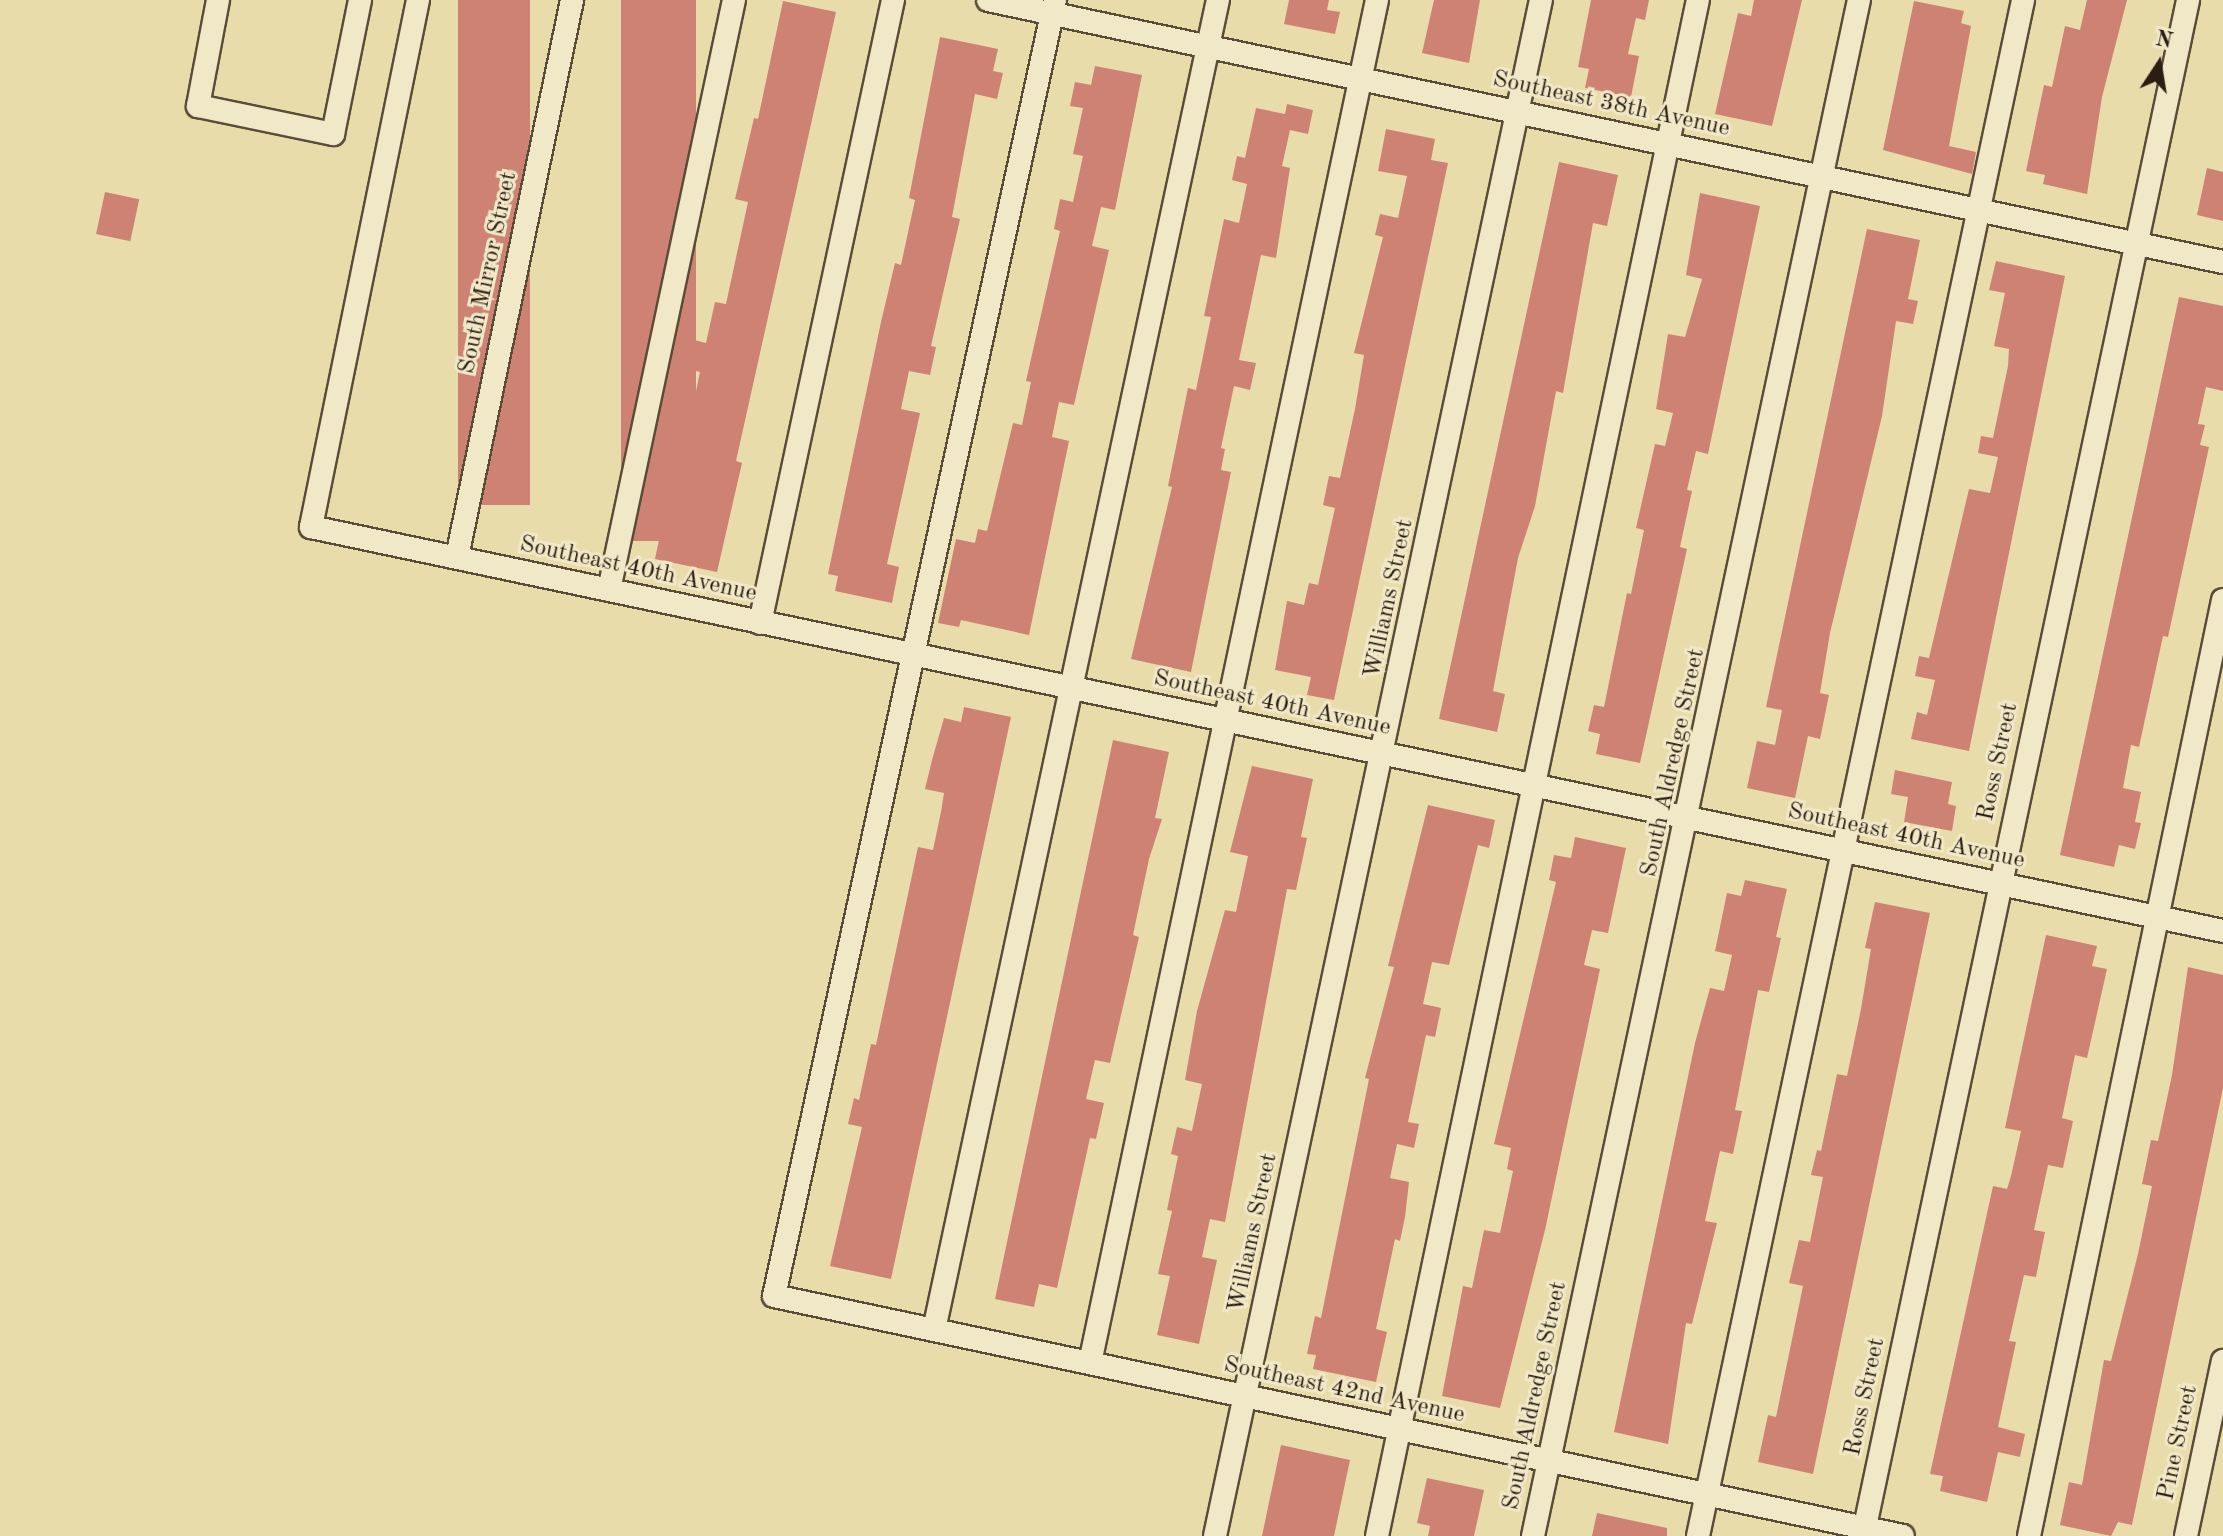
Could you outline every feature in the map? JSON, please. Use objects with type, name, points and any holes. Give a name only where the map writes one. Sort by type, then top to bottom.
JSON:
[{"type":"street","points":[[218,0],[198,106],[333,134],[360,0]]},
{"type":"street","name":"Southeast 40th Avenue","points":[[418,0],[311,527],[2223,931]]},
{"type":"street","name":"South Mirror Street","points":[[457,557],[572,0]]},
{"type":"street","points":[[609,590],[734,0]]},
{"type":"street","points":[[760,623],[893,0]]},
{"type":"street","name":"Southeast 38th Avenue","points":[[988,0],[1053,7],[1208,47],[2223,262]]},
{"type":"street","points":[[934,1330],[1218,0]]},
{"type":"street","points":[[1090,1363],[1377,0]]},
{"type":"street","name":"Williams Street","points":[[1215,1536],[1384,754],[1541,0]]},
{"type":"street","points":[[1377,1536],[1698,0]]},
{"type":"street","name":"South Aldredge Street","points":[[1533,1536],[1689,819],[1859,0]]},
{"type":"street","points":[[1698,1536],[2023,0]]},
{"type":"street","name":"Ross Street","points":[[1864,1532],[2188,0]]},
{"type":"street","points":[[914,655],[1053,7]]},
{"type":"street","points":[[2029,1536],[2223,600]]},
{"type":"street","name":"Southeast 42nd Avenue","points":[[914,655],[774,1296],[1707,1494],[1864,1532],[1903,1536]]},
{"type":"street","name":"Pine Street","points":[[2186,1536],[2223,1361]]},
{"type":"building","points":[[458,0],[530,0],[530,505],[458,505]]},
{"type":"building","points":[[621,0],[696,0],[696,541],[621,541]]},
{"type":"building","points":[[1289,0],[1329,0],[1327,10],[1340,12],[1335,34],[1284,24]]},
{"type":"building","points":[[1434,0],[1480,0],[1469,63],[1422,53]]},
{"type":"building","points":[[1591,0],[1649,0],[1645,20],[1636,18],[1628,54],[1639,56],[1631,97],[1585,88],[1589,69],[1578,67]]},
{"type":"building","points":[[1754,0],[1802,0],[1772,126],[1715,114],[1738,13],[1751,16]]},
{"type":"building","points":[[2087,0],[2127,0],[2102,97],[2087,194],[2043,184],[2045,175],[2026,171],[2044,85],[2052,87],[2065,26],[2080,30]]},
{"type":"building","points":[[783,1],[836,12],[736,461],[742,463],[717,572],[655,559],[660,535],[679,538],[686,502],[666,498],[672,473],[686,476],[694,440],[686,439],[700,372],[688,369],[694,340],[706,343],[715,302],[726,304],[748,202],[735,199],[754,118],[758,119]]},
{"type":"building","points":[[1914,1],[1964,11],[1961,23],[1971,26],[1949,146],[1976,152],[1972,174],[1883,150]]},
{"type":"building","points":[[940,37],[998,49],[993,71],[1003,73],[997,99],[975,94],[952,217],[960,219],[931,346],[936,347],[930,375],[909,371],[901,409],[920,413],[887,564],[899,567],[892,603],[835,591],[838,576],[828,574],[881,322],[895,263],[901,265],[915,200],[909,198]]},
{"type":"building","points":[[1095,66],[1142,75],[1115,210],[1101,207],[1092,246],[1109,250],[1074,405],[1059,402],[1052,437],[1069,441],[1029,635],[961,620],[959,627],[938,623],[956,539],[975,543],[978,529],[987,531],[1013,423],[1022,425],[1031,382],[1026,381],[1060,231],[1054,229],[1060,199],[1073,202],[1083,156],[1073,154],[1083,108],[1070,106],[1075,82],[1091,85]]},
{"type":"building","points":[[1287,104],[1313,110],[1308,134],[1290,130],[1282,166],[1290,168],[1276,258],[1261,255],[1239,360],[1256,363],[1250,390],[1234,386],[1221,448],[1225,449],[1221,470],[1231,472],[1191,672],[1131,659],[1172,487],[1168,486],[1188,388],[1196,390],[1211,317],[1204,316],[1224,219],[1239,223],[1247,184],[1232,180],[1237,156],[1245,158],[1256,108],[1285,114]]},
{"type":"building","points":[[1386,129],[1435,139],[1431,160],[1448,163],[1334,700],[1307,695],[1311,677],[1275,670],[1287,601],[1304,605],[1309,583],[1318,585],[1335,508],[1323,505],[1329,476],[1340,478],[1364,355],[1354,353],[1383,237],[1375,235],[1380,214],[1398,218],[1407,176],[1378,171]]},
{"type":"building","points":[[1559,162],[1618,175],[1607,226],[1593,223],[1563,393],[1556,391],[1535,506],[1518,558],[1493,691],[1505,694],[1497,732],[1439,719]]},
{"type":"building","points":[[2207,168],[2223,172],[2223,221],[2197,215]]},
{"type":"building","points":[[105,192],[139,199],[130,241],[96,234]]},
{"type":"building","points":[[1700,193],[1760,206],[1708,454],[1696,451],[1687,490],[1692,491],[1680,547],[1687,549],[1640,763],[1596,754],[1600,734],[1588,731],[1594,705],[1604,707],[1627,593],[1631,594],[1644,530],[1636,528],[1655,444],[1665,446],[1673,413],[1656,409],[1668,334],[1685,337],[1702,279],[1686,275]]},
{"type":"building","points":[[1867,229],[1920,240],[1908,299],[1918,301],[1913,324],[1896,321],[1882,416],[1830,633],[1820,693],[1829,695],[1820,739],[1808,736],[1795,798],[1747,788],[1757,741],[1775,745],[1782,710],[1766,707]]},
{"type":"building","points":[[1996,261],[2065,276],[1969,751],[1911,739],[1917,712],[1927,715],[1935,680],[1915,676],[1919,656],[1929,658],[1969,489],[1990,493],[1998,457],[1978,453],[1981,436],[1993,438],[2008,366],[2009,349],[1994,346],[2005,293],[1989,290]]},
{"type":"building","points":[[2179,297],[2223,306],[2223,391],[2206,387],[2198,424],[2205,425],[2200,445],[2209,447],[2168,637],[2163,636],[2139,747],[2131,745],[2123,788],[2141,792],[2135,822],[2141,823],[2135,849],[2119,845],[2114,867],[2060,855]]},
{"type":"building","points":[[964,707],[1011,717],[891,1279],[830,1266],[862,1127],[848,1124],[854,1098],[859,1100],[871,1044],[876,1045],[918,847],[933,850],[944,793],[925,789],[932,760],[944,718],[961,722]]},
{"type":"building","points":[[1113,740],[1169,752],[1155,818],[1162,819],[1149,859],[1133,935],[1139,937],[1110,1063],[1095,1060],[1086,1099],[1104,1103],[1096,1139],[1090,1138],[1057,1288],[1039,1284],[1034,1307],[995,1299]]},
{"type":"building","points":[[1252,766],[1313,779],[1301,837],[1307,838],[1296,890],[1287,889],[1225,1222],[1210,1219],[1202,1257],[1217,1260],[1199,1344],[1157,1335],[1170,1276],[1158,1274],[1172,1211],[1167,1210],[1178,1156],[1171,1154],[1177,1127],[1192,1131],[1202,1084],[1185,1080],[1197,1011],[1225,910],[1236,912],[1248,856],[1230,852]]},
{"type":"building","points":[[1895,770],[1952,782],[1948,804],[1956,806],[1952,831],[1904,822],[1908,797],[1891,794]]},
{"type":"building","points":[[1428,805],[1495,820],[1489,848],[1478,845],[1449,965],[1432,962],[1423,1004],[1441,1008],[1435,1037],[1426,1035],[1408,1122],[1419,1124],[1414,1148],[1397,1144],[1390,1178],[1409,1182],[1400,1241],[1395,1239],[1376,1329],[1387,1332],[1376,1382],[1313,1369],[1316,1355],[1307,1354],[1315,1316],[1321,1318],[1369,1079],[1365,1078],[1394,967],[1388,966]]},
{"type":"building","points":[[1575,837],[1626,848],[1608,933],[1592,930],[1584,965],[1600,969],[1545,1230],[1500,1408],[1442,1396],[1463,1286],[1472,1288],[1484,1230],[1500,1233],[1513,1171],[1507,1169],[1511,1148],[1494,1144],[1556,882],[1549,880],[1554,855],[1571,858]]},
{"type":"building","points":[[1745,880],[1787,889],[1776,937],[1781,938],[1769,992],[1758,990],[1735,1110],[1742,1111],[1733,1154],[1720,1151],[1705,1221],[1717,1223],[1692,1324],[1686,1323],[1668,1444],[1614,1432],[1695,1043],[1710,988],[1724,991],[1732,955],[1715,951],[1727,893],[1741,896]]},
{"type":"building","points":[[1875,902],[1930,913],[1813,1474],[1758,1462],[1768,1415],[1776,1417],[1803,1286],[1789,1283],[1799,1240],[1810,1242],[1823,1177],[1811,1175],[1817,1150],[1821,1151],[1837,1074],[1847,1076],[1871,949],[1865,948]]},
{"type":"building","points":[[2046,935],[2097,946],[2092,966],[2107,969],[2087,1058],[2075,1055],[2062,1118],[2073,1121],[2063,1168],[2048,1165],[2034,1230],[2045,1232],[2036,1277],[2024,1275],[2009,1341],[2016,1342],[1998,1427],[2025,1434],[2020,1457],[1998,1452],[1987,1502],[1940,1491],[1943,1476],[1930,1474],[1993,1186],[2007,1189],[2021,1131],[2005,1128]]},
{"type":"building","points":[[2188,967],[2223,975],[2223,1088],[2132,1525],[2118,1522],[2111,1536],[2060,1525],[2069,1482],[2082,1485],[2104,1360],[2111,1361],[2138,1254],[2152,1186],[2142,1184],[2151,1140],[2158,1141],[2172,1075]]},
{"type":"building","points":[[1281,1445],[1350,1460],[1334,1536],[1262,1536]]},
{"type":"building","points":[[1427,1478],[1484,1490],[1474,1536],[1428,1536],[1430,1526],[1417,1523]]},
{"type":"building","points":[[1597,1513],[1667,1528],[1667,1536],[1592,1536]]}]
